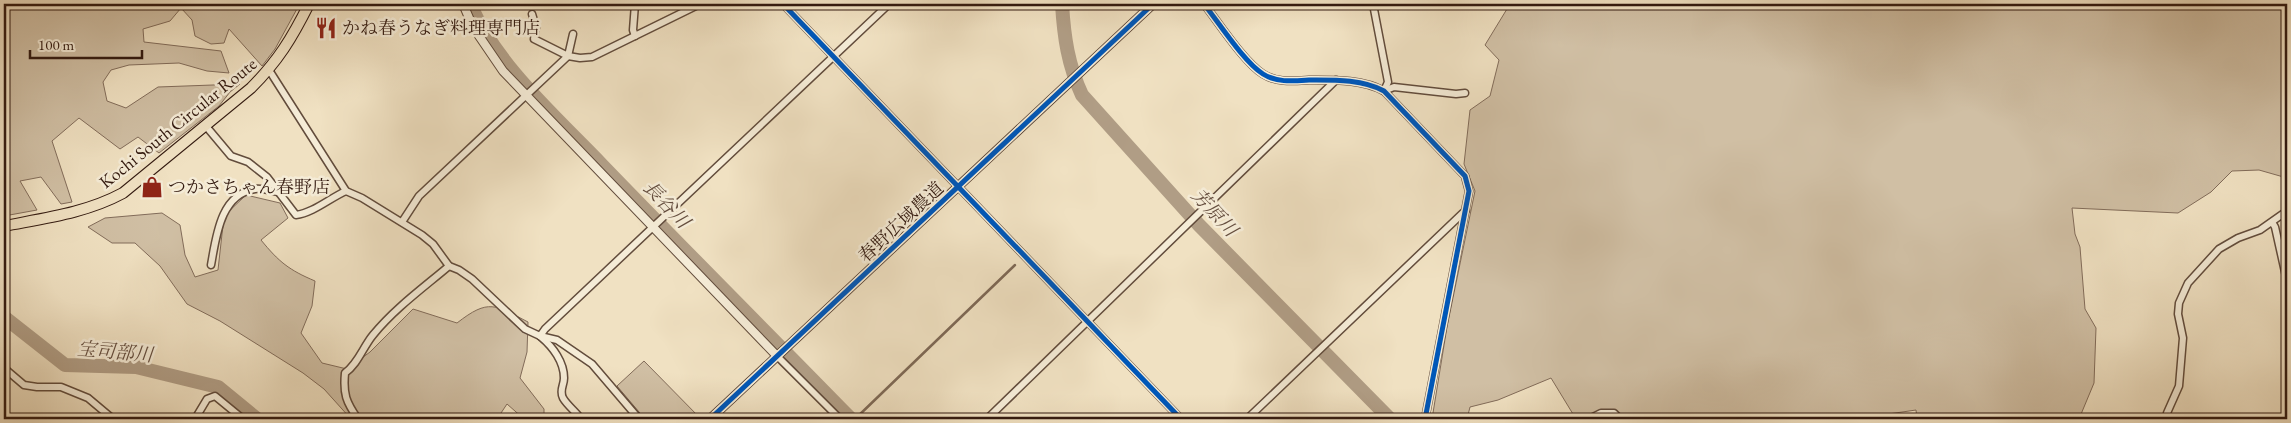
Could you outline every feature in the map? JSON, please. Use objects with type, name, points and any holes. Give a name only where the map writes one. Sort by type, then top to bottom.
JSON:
[{"type":"main road","name":"Kochi South Circular Route","points":[[4,226],[84,210],[102,204],[123,193],[269,70],[294,34],[309,4]]},
{"type":"street","points":[[463,4],[484,46],[504,72],[530,92],[656,224],[777,356],[840,419]]},
{"type":"street","points":[[635,4],[633,30],[635,36]]},
{"type":"street","points":[[532,14],[536,27],[534,39],[568,56],[580,58],[592,57],[700,4]]},
{"type":"street","points":[[783,4],[1181,419]]},
{"type":"street","points":[[540,336],[545,329],[889,4]]},
{"type":"street","name":"春野広域農道","points":[[710,419],[1153,4]]},
{"type":"street","points":[[1204,4],[1250,63],[1264,75],[1279,81],[1336,80],[1375,86],[1384,91],[1465,176],[1469,191],[1434,364],[1426,414],[1427,419]]},
{"type":"street","points":[[1374,4],[1388,82],[1384,91]]},
{"type":"street","points":[[402,222],[419,196],[568,56],[573,34]]},
{"type":"street","points":[[269,70],[346,191],[402,222],[433,244],[449,266],[472,279],[525,329],[540,336],[557,340],[592,364],[639,419]]},
{"type":"street","points":[[988,419],[1336,80]]},
{"type":"street","points":[[1384,91],[1394,87],[1456,94],[1465,93]]},
{"type":"street","points":[[204,126],[231,156],[248,162],[267,177],[296,215],[305,214],[323,202],[346,191]]},
{"type":"street","points":[[211,265],[223,213],[231,204],[242,194],[255,189],[278,192]]},
{"type":"street","points":[[1247,419],[1466,210]]},
{"type":"street","points":[[2167,419],[2167,413],[2179,386],[2183,338],[2178,314],[2179,303],[2188,283],[2219,249],[2238,238],[2260,230],[2287,211]]},
{"type":"street","points":[[2272,222],[2275,227],[2287,280]]},
{"type":"street","points":[[358,419],[350,408],[343,391],[345,373],[352,368],[373,335],[393,314],[449,266]]},
{"type":"street","points":[[540,336],[550,344],[562,366],[564,380],[561,390],[562,397],[581,419]]},
{"type":"street","points":[[4,368],[24,385],[37,388],[61,387],[88,398],[113,419]]},
{"type":"street","points":[[195,419],[207,399],[215,396],[243,419]]},
{"type":"street","points":[[1589,419],[1601,413],[1614,413],[1620,419]]},
{"type":"shaded area","points":[[4,4],[289,4],[298,7],[275,49],[262,66],[229,29],[224,43],[211,44],[195,36],[192,20],[181,8],[170,21],[143,29],[144,42],[221,51],[229,73],[207,71],[179,63],[129,65],[111,70],[103,82],[107,101],[126,108],[158,87],[240,84],[230,92],[219,106],[159,153],[138,137],[120,149],[79,118],[52,141],[72,202],[61,204],[41,177],[20,181],[37,210],[4,216]]},
{"type":"shaded area","points":[[1510,4],[2287,4],[2287,178],[2259,170],[2232,171],[2211,192],[2178,213],[2072,208],[2075,234],[2080,247],[2085,309],[2096,328],[2094,383],[2079,419],[1917,419],[1916,410],[1854,419],[1576,419],[1551,378],[1498,400],[1470,407],[1467,419],[1432,419],[1447,327],[1475,191],[1464,164],[1470,110],[1490,96],[1499,60],[1485,45]]},
{"type":"shaded area","points":[[246,195],[280,203],[288,218],[261,240],[285,265],[315,281],[312,306],[301,333],[322,363],[347,369],[370,352],[413,309],[457,323],[485,307],[499,308],[528,322],[527,352],[520,378],[544,409],[544,419],[524,419],[507,404],[497,419],[351,419],[324,389],[303,373],[220,321],[187,304],[160,266],[135,243],[112,243],[88,227],[105,218],[162,213],[180,225],[185,255],[195,277],[218,270],[224,216]]},
{"type":"shaded area","points":[[644,361],[701,419],[645,419],[617,386]]},
{"type":"waterway","name":"長谷川","points":[[470,4],[496,49],[528,89],[851,419]]},
{"type":"waterway","name":"芳原川","points":[[1062,4],[1068,51],[1073,73],[1082,95],[1199,225],[1390,419]]},
{"type":"waterway","points":[[855,419],[1015,265]]},
{"type":"waterway","name":"宝司部川","points":[[4,317],[65,365],[136,367],[218,387],[257,419]]},
{"type":"cycle path","points":[[783,4],[1181,419]]},
{"type":"cycle path","points":[[710,419],[1153,4]]},
{"type":"cycle path","points":[[1204,4],[1248,61],[1268,77],[1286,81],[1357,82],[1384,91],[1465,176],[1469,191],[1426,414],[1427,419]]},
{"type":"place","name":"かね春うなぎ料理専門店","points":[[326,28]]},
{"type":"place","name":"つかさちゃん春野店","points":[[152,187]]}]
